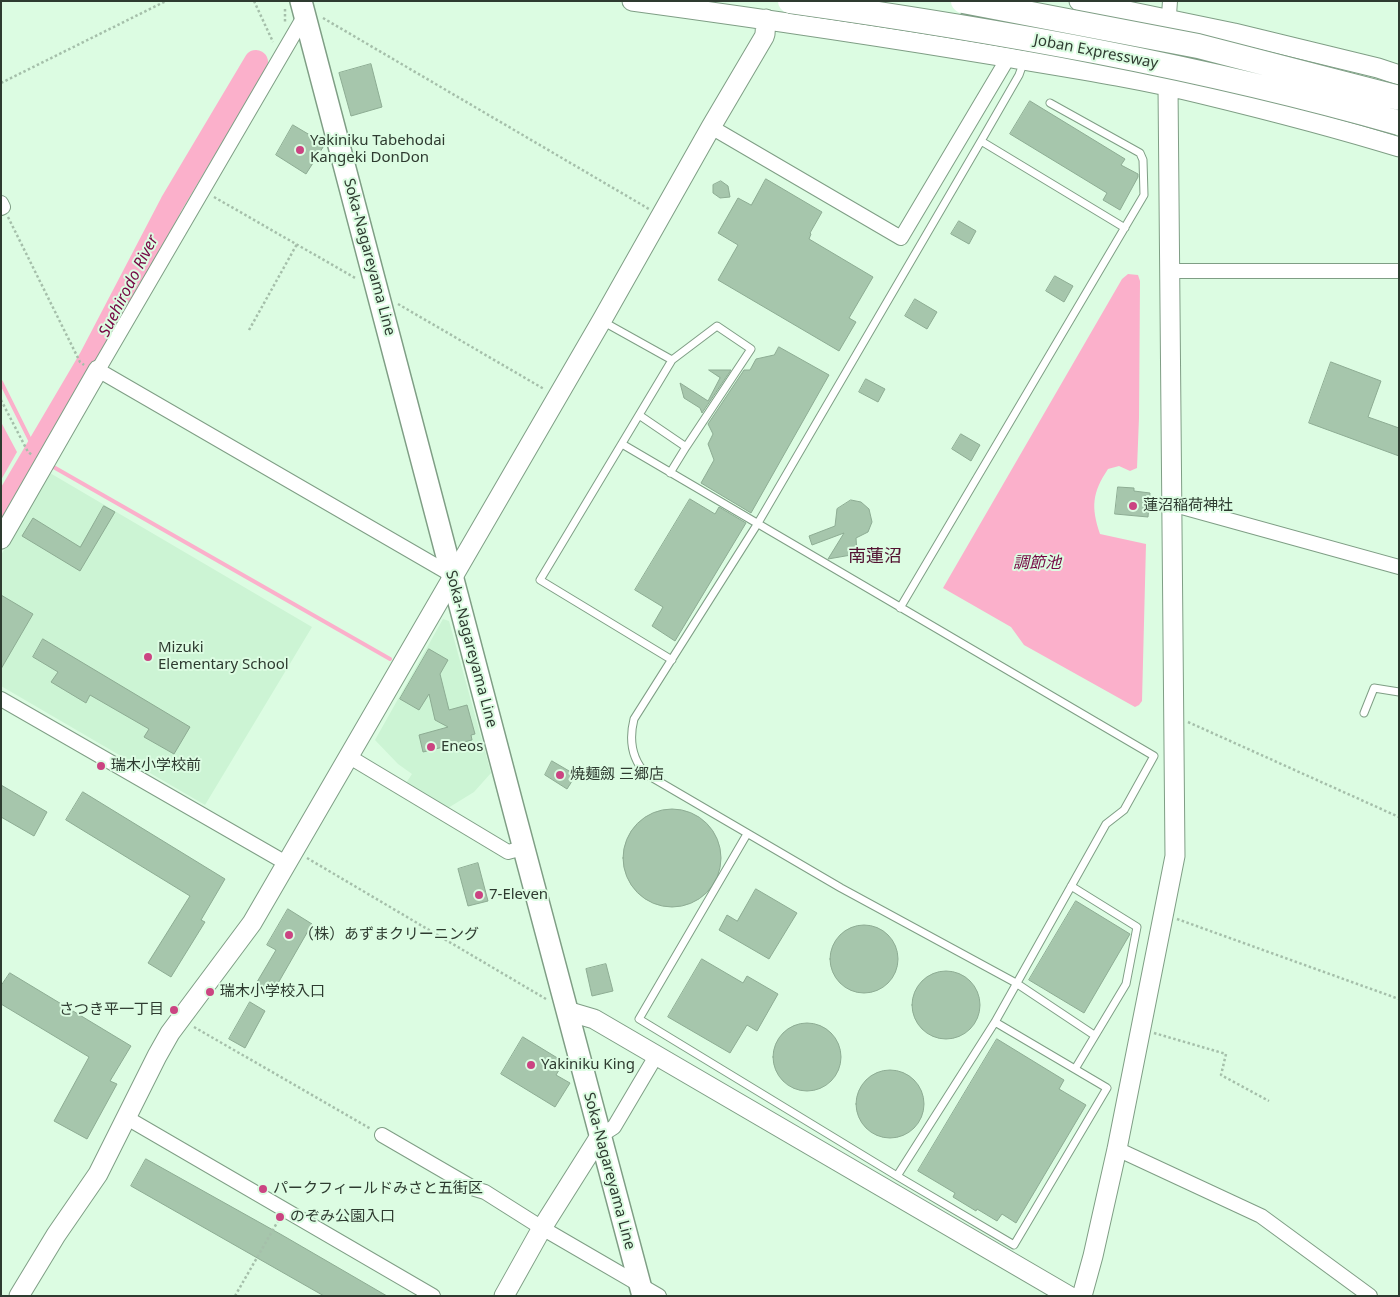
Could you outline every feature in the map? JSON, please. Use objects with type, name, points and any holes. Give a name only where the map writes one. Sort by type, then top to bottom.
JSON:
[{"type":"highway","name":"Joban Expressway","points":[[790,1],[991,32],[1201,72],[1399,123]]},
{"type":"highway","name":"Joban Expressway","points":[[963,1],[1198,46],[1399,98]]},
{"type":"main road","name":"Soka-Nagareyama Line","points":[[303,8],[641,1290]]},
{"type":"street","points":[[632,1],[770,19],[1016,59],[1200,93],[1399,147]]},
{"type":"street","points":[[19,1296],[56,1235],[98,1174],[156,1056],[180,1018],[242,937],[602,320],[765,34],[770,19],[785,1]]},
{"type":"street","points":[[1079,1],[1169,10],[1399,75]]},
{"type":"street","points":[[1,539],[281,56],[303,8]]},
{"type":"street","points":[[1082,1296],[1117,1149],[1175,856],[1168,87],[1169,10]]},
{"type":"street","points":[[711,127],[901,238],[1016,59]]},
{"type":"street","points":[[1333,128],[1347,61]]},
{"type":"street","points":[[1170,272],[1399,271]]},
{"type":"street","points":[[98,370],[452,577]]},
{"type":"street","points":[[1171,504],[1399,567]]},
{"type":"street","points":[[1,700],[289,856]]},
{"type":"street","points":[[348,756],[508,852],[524,848]]},
{"type":"street","points":[[567,1011],[594,1019],[1069,1296]]},
{"type":"street","points":[[504,1296],[542,1228],[583,1161],[600,1136],[614,1127],[656,1056]]},
{"type":"street","points":[[127,1118],[433,1296]]},
{"type":"street","points":[[382,1135],[475,1189],[485,1192],[641,1290],[659,1296]]},
{"type":"street","points":[[1117,1149],[1261,1216],[1370,1296]]},
{"type":"lane","points":[[1016,59],[1019,75],[758,523],[634,719],[630,733],[631,745],[639,766],[646,774],[841,888],[1016,983],[1094,1036]]},
{"type":"lane","points":[[900,608],[1144,195],[1143,160],[1140,153],[1050,103]]},
{"type":"lane","points":[[981,141],[1125,228]]},
{"type":"lane","points":[[602,320],[672,360]]},
{"type":"lane","points":[[670,472],[752,349],[717,326],[672,360],[540,580],[672,660]]},
{"type":"lane","points":[[639,415],[686,447]]},
{"type":"lane","points":[[622,444],[1154,756],[1124,810],[1106,824],[995,1022],[897,1176]]},
{"type":"lane","points":[[1364,713],[1374,688],[1399,692]]},
{"type":"lane","points":[[747,834],[640,1019],[1014,1245],[1107,1088],[995,1022]]},
{"type":"lane","points":[[1071,886],[1137,927],[1126,984],[1075,1069]]},
{"type":"path","points":[[1,83],[166,1]]},
{"type":"path","points":[[254,1],[281,56]]},
{"type":"path","points":[[303,8],[661,216]]},
{"type":"path","points":[[203,190],[297,244],[380,299],[398,304],[557,397]]},
{"type":"path","points":[[2,206],[80,362]]},
{"type":"path","points":[[249,330],[297,244]]},
{"type":"path","points":[[1,400],[29,454]]},
{"type":"path","points":[[1174,716],[1399,816]]},
{"type":"path","points":[[289,856],[567,1011]]},
{"type":"path","points":[[1163,914],[1399,999]]},
{"type":"path","points":[[180,1018],[382,1135]]},
{"type":"path","points":[[1140,1028],[1226,1054],[1221,1075],[1269,1102]]},
{"type":"path","points":[[235,1296],[285,1210]]},
{"type":"shaded area","name":"Mizuki Elementary School","points":[[50,473],[312,627],[205,805],[1,686],[1,555]]},
{"type":"shaded area","points":[[443,619],[449,621],[491,773],[474,792],[448,808],[406,783],[412,774],[398,764],[375,740]]},
{"type":"water","name":"調節池","points":[[1128,274],[1138,275],[1140,281],[1137,468],[1130,471],[1119,466],[1108,469],[1096,493],[1094,508],[1100,534],[1146,544],[1142,701],[1135,707],[1024,645],[1011,627],[943,588],[1122,279]]},
{"type":"water","points":[[1,422],[17,452],[1,480]]},
{"type":"building","points":[[371,64],[382,107],[351,116],[339,73]]},
{"type":"building","points":[[1030,101],[1125,159],[1121,165],[1138,174],[1120,210],[1103,200],[1107,193],[1010,134]]},
{"type":"building","name":"Yakiniku Tabehodai Kangeki DonDon","points":[[293,125],[325,144],[306,174],[276,155]]},
{"type":"building","points":[[766,179],[822,212],[810,233],[809,239],[873,277],[849,318],[856,322],[839,351],[718,280],[738,245],[718,233],[738,198],[751,205]]},
{"type":"building","points":[[721,181],[728,186],[730,197],[720,198],[713,193],[713,185]]},
{"type":"building","points":[[959,221],[976,231],[969,244],[951,234]]},
{"type":"building","points":[[1055,276],[1073,286],[1064,302],[1046,291]]},
{"type":"building","points":[[915,299],[937,312],[927,329],[905,316]]},
{"type":"building","points":[[779,347],[829,375],[751,513],[701,483],[714,460],[708,444],[713,434],[708,424],[744,370],[750,370],[756,359],[774,355]]},
{"type":"building","points":[[1331,362],[1381,381],[1368,417],[1399,428],[1399,456],[1309,423]]},
{"type":"building","points":[[709,370],[731,370],[702,413],[700,408],[684,398],[680,383],[708,401],[720,378]]},
{"type":"building","points":[[866,379],[885,389],[878,402],[859,392]]},
{"type":"building","points":[[961,434],[980,445],[971,461],[952,449]]},
{"type":"building","points":[[1118,487],[1134,488],[1134,491],[1150,493],[1148,517],[1115,514]]},
{"type":"building","points":[[690,499],[715,514],[719,507],[746,523],[675,641],[652,626],[663,607],[635,590]]},
{"type":"building","points":[[851,500],[861,502],[869,509],[872,522],[868,532],[856,538],[857,554],[828,559],[844,533],[812,545],[809,536],[835,526],[837,509]]},
{"type":"building","points":[[104,506],[115,512],[80,571],[22,536],[33,518],[80,547]]},
{"type":"building","points":[[1,595],[33,614],[1,669]]},
{"type":"building","points":[[43,639],[190,727],[174,754],[144,737],[149,729],[90,695],[86,703],[51,682],[58,672],[33,657]]},
{"type":"building","points":[[429,649],[448,660],[440,674],[449,710],[467,705],[475,734],[471,735],[472,740],[423,752],[419,735],[448,727],[435,720],[429,694],[419,710],[400,699]]},
{"type":"building","name":"焼麺劔 三郷店","points":[[552,761],[576,775],[567,789],[545,775]]},
{"type":"building","points":[[1,785],[47,812],[34,836],[1,817]]},
{"type":"building","points":[[83,792],[225,879],[201,920],[205,922],[171,977],[148,963],[190,896],[66,820]]},
{"type":"building","points":[[672,809],[691,813],[706,824],[717,839],[721,858],[717,877],[706,892],[691,903],[672,907],[653,903],[638,892],[627,877],[623,858],[627,839],[638,824],[653,813]]},
{"type":"building","points":[[478,863],[488,901],[468,906],[458,869]]},
{"type":"building","points":[[756,889],[797,913],[769,959],[719,930],[727,915],[737,921]]},
{"type":"building","points":[[1076,901],[1130,934],[1084,1013],[1029,980]]},
{"type":"building","name":"（株）あずまクリーニング","points":[[288,909],[312,924],[273,992],[257,982],[276,950],[267,945]]},
{"type":"building","points":[[871,925],[883,931],[892,940],[898,952],[896,972],[888,983],[871,993],[857,993],[840,983],[832,972],[830,952],[840,935],[851,927]]},
{"type":"building","points":[[702,959],[743,983],[747,976],[778,994],[757,1031],[747,1025],[730,1053],[668,1017]]},
{"type":"building","points":[[606,964],[613,991],[592,996],[586,969]]},
{"type":"building","points":[[953,971],[965,977],[974,986],[980,998],[978,1018],[970,1029],[953,1039],[939,1039],[922,1029],[914,1018],[912,998],[922,981],[933,973]]},
{"type":"building","points":[[10,973],[131,1046],[110,1081],[117,1084],[87,1139],[54,1121],[89,1057],[1,1004],[1,986]]},
{"type":"building","points":[[250,1002],[265,1011],[245,1048],[229,1039]]},
{"type":"building","points":[[814,1023],[826,1029],[835,1038],[841,1050],[839,1070],[831,1081],[814,1091],[800,1091],[783,1081],[775,1070],[773,1050],[783,1033],[794,1025]]},
{"type":"building","points":[[523,1037],[564,1062],[556,1075],[570,1083],[555,1107],[501,1074]]},
{"type":"building","points":[[997,1039],[1064,1080],[1059,1089],[1086,1105],[1016,1223],[1002,1214],[997,1221],[977,1209],[976,1211],[953,1197],[955,1193],[918,1171]]},
{"type":"building","points":[[897,1070],[909,1076],[918,1085],[924,1097],[922,1117],[914,1128],[897,1138],[883,1138],[866,1128],[858,1117],[856,1097],[866,1080],[877,1072]]},
{"type":"building","points":[[146,1159],[387,1296],[324,1296],[131,1186]]},
{"type":"waterway","name":"Suehirodo River","points":[[1,511],[91,358],[172,203],[256,62]]},
{"type":"waterway","points":[[1,382],[36,452]]},
{"type":"waterway","points":[[50,465],[390,659]]},
{"type":"place","name":"Yakiniku Tabehodai Kangeki DonDon","points":[[300,150]]},
{"type":"place","name":"蓮沼稲荷神社","points":[[1133,506]]},
{"type":"place","name":"Mizuki Elementary School","points":[[148,657]]},
{"type":"place","name":"Eneos","points":[[431,747]]},
{"type":"place","name":"瑞木小学校前","points":[[101,766]]},
{"type":"place","name":"焼麺劔 三郷店","points":[[560,775]]},
{"type":"place","name":"7-Eleven","points":[[479,895]]},
{"type":"place","name":"（株）あずまクリーニング","points":[[289,935]]},
{"type":"place","name":"瑞木小学校入口","points":[[210,992]]},
{"type":"place","name":"さつき平一丁目","points":[[174,1010]]},
{"type":"place","name":"Yakiniku King","points":[[531,1065]]},
{"type":"place","name":"パークフィールドみさと五街区","points":[[263,1189]]},
{"type":"place","name":"のぞみ公園入口","points":[[280,1217]]},
{"type":"district","name":"南蓮沼","points":[[875,557]]}]
